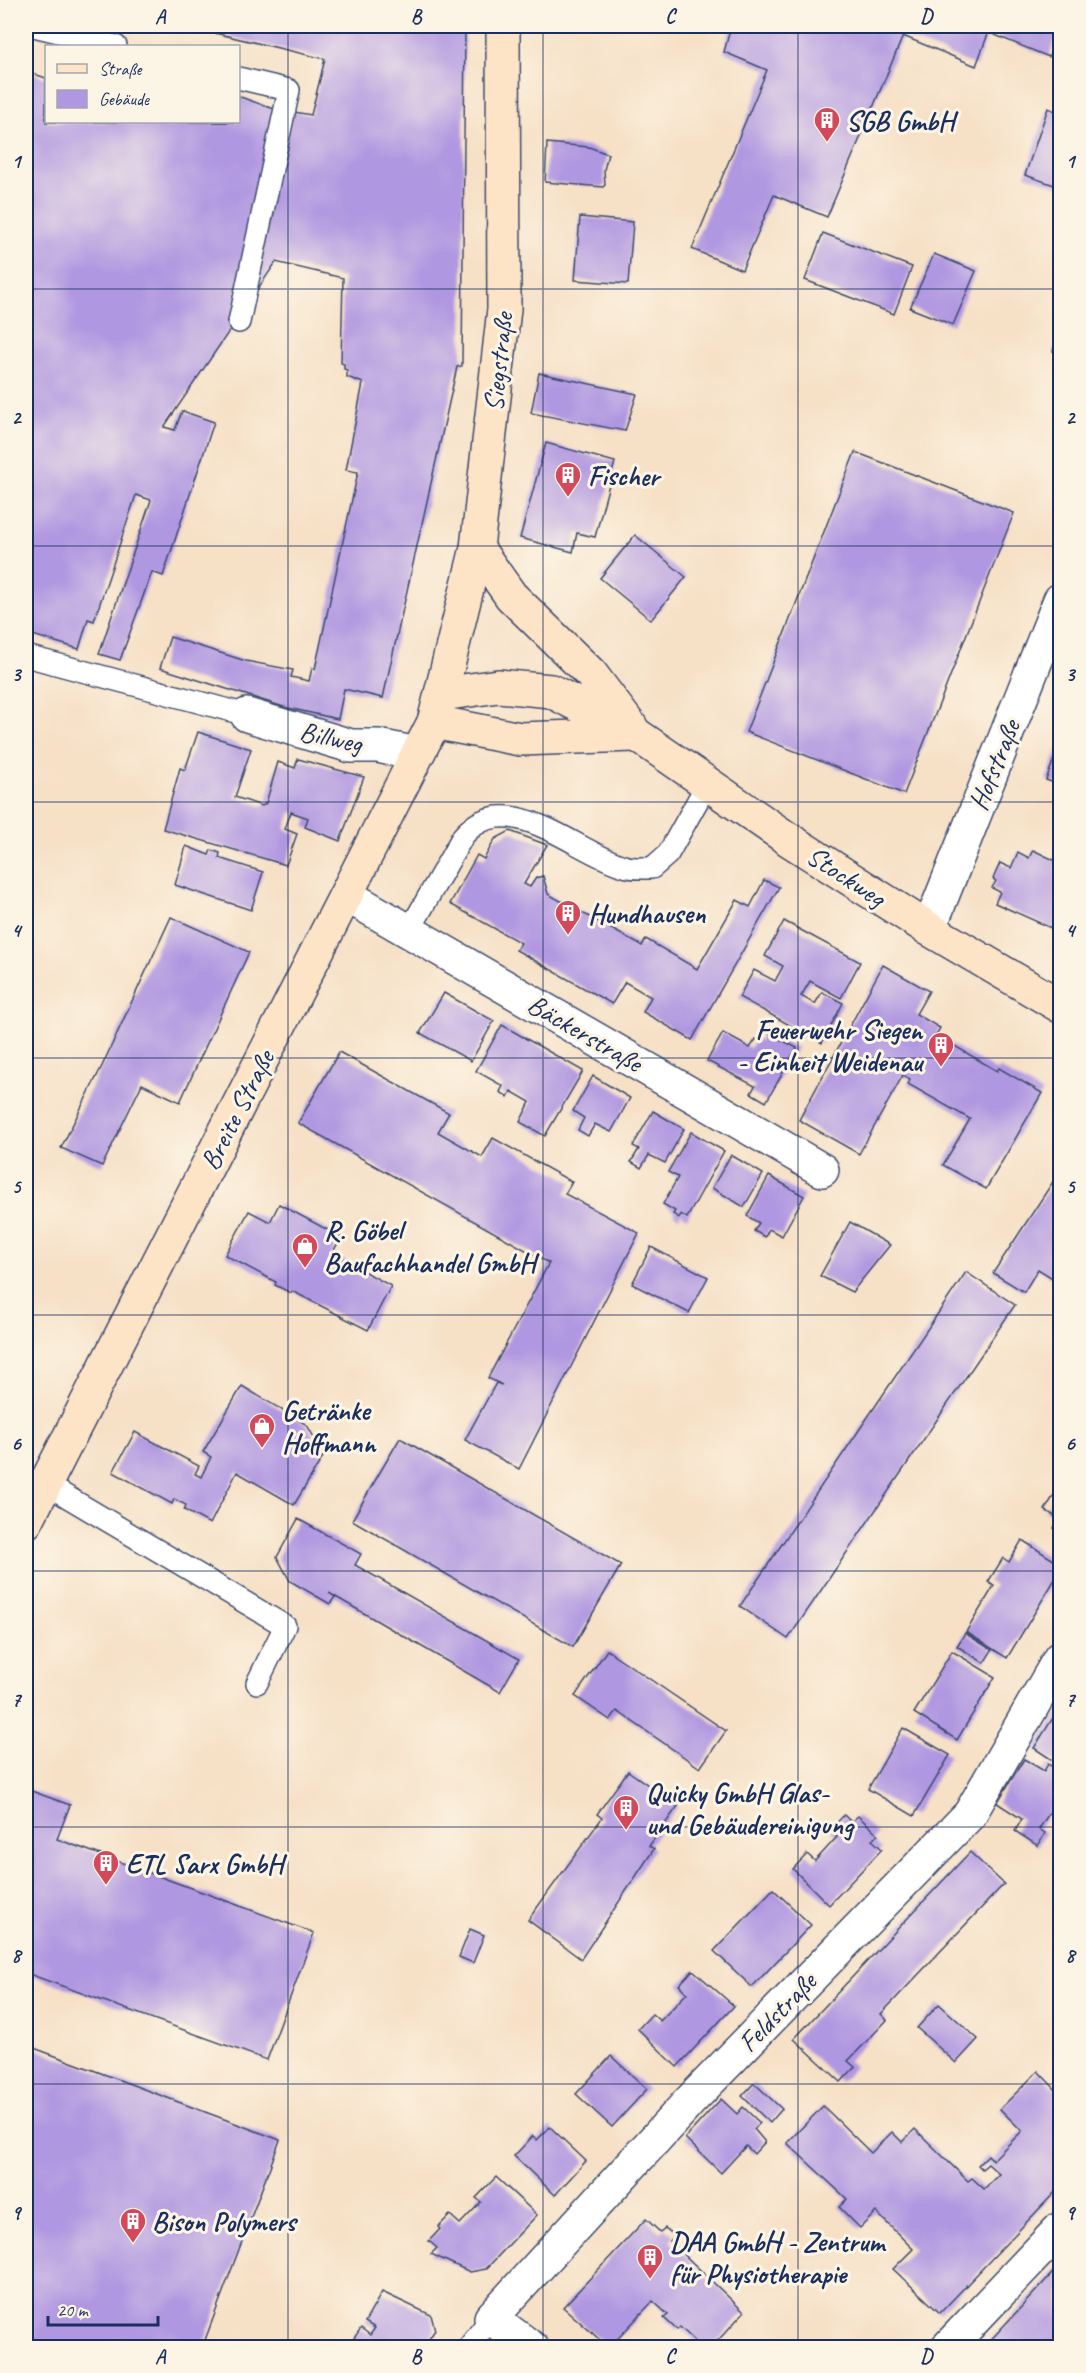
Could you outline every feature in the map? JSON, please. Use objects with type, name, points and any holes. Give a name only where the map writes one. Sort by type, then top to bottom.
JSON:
[{"type":"street","name":"Siegstraße","points":[[438,709],[477,548],[504,309],[503,26]]},
{"type":"street","name":"Stockweg","points":[[477,548],[510,596],[591,674],[637,735]]},
{"type":"street","name":"Hofstraße","points":[[928,929],[1060,600]]},
{"type":"street","name":"Stockweg","points":[[438,709],[498,686],[551,691],[637,735],[928,929],[1060,1006]]},
{"type":"street","points":[[438,709],[520,739],[637,735]]},
{"type":"street","name":"Breite Straße","points":[[26,1522],[44,1483],[348,896],[438,709]]},
{"type":"street","name":"Billweg","points":[[247,716],[351,746],[378,746],[417,754]]},
{"type":"street","name":"Bäckerstraße","points":[[348,896],[822,1170]]},
{"type":"street","name":"Feldstraße","points":[[491,2318],[689,2102],[970,1814],[1060,1658]]},
{"type":"street","points":[[947,2348],[1060,2229]]},
{"type":"street","points":[[491,2318],[532,2348]]},
{"type":"lane","points":[[33,26],[112,45]]},
{"type":"lane","points":[[239,322],[289,90],[240,78]]},
{"type":"lane","points":[[26,656],[247,716]]},
{"type":"lane","points":[[410,932],[463,836],[474,823],[495,816],[521,818],[624,866],[652,868],[668,854],[708,784]]},
{"type":"lane","points":[[44,1483],[285,1626],[257,1683]]},
{"type":"lane","name":"Feldstraße","points":[[468,2348],[491,2318]]},
{"type":"building","points":[[185,26],[465,26],[462,366],[457,367],[383,698],[344,689],[338,719],[284,707],[160,668],[170,637],[246,661],[293,670],[291,677],[309,681],[312,668],[315,669],[358,472],[346,470],[363,383],[347,377],[347,370],[341,363],[343,278],[276,262],[164,427],[175,430],[182,411],[214,422],[163,576],[152,572],[120,660],[99,654],[151,500],[136,495],[94,621],[88,619],[79,649],[26,633],[26,71],[45,78],[45,123],[240,123],[240,97],[271,108],[311,115],[325,59]]},
{"type":"building","points":[[731,26],[991,26],[976,66],[903,36],[827,217],[774,195],[742,270],[692,249],[767,70],[724,52]]},
{"type":"building","points":[[993,26],[1060,26],[1049,57],[990,33]]},
{"type":"building","points":[[1048,108],[1060,113],[1060,187],[1025,175]]},
{"type":"building","points":[[547,143],[589,147],[608,154],[604,170],[605,185],[603,187],[545,182]]},
{"type":"building","points":[[580,217],[633,222],[628,284],[575,280]]},
{"type":"building","points":[[823,233],[912,267],[894,314],[805,280]]},
{"type":"building","points":[[934,254],[976,271],[953,325],[910,308]]},
{"type":"building","points":[[1060,311],[1060,326],[1055,324]]},
{"type":"building","points":[[1060,333],[1060,354],[1053,351]]},
{"type":"building","points":[[539,373],[637,394],[625,431],[531,413]]},
{"type":"building","name":"Fischer","points":[[546,443],[615,462],[595,537],[577,533],[573,552],[520,538]]},
{"type":"building","points":[[855,452],[1014,513],[904,794],[746,732]]},
{"type":"building","points":[[635,535],[686,577],[651,620],[600,578]]},
{"type":"building","points":[[198,732],[251,749],[235,797],[262,806],[266,803],[278,762],[295,768],[298,759],[364,777],[340,841],[305,827],[308,818],[291,812],[285,829],[297,834],[286,865],[163,829],[180,768],[185,770]]},
{"type":"building","points":[[1060,744],[1060,785],[1046,780]]},
{"type":"building","points":[[510,831],[547,845],[524,884],[530,887],[536,878],[543,876],[548,894],[642,946],[646,939],[697,969],[737,900],[750,907],[764,880],[779,887],[692,1040],[643,1012],[651,997],[625,982],[612,1004],[516,950],[521,943],[450,904],[477,855],[484,859],[495,839]]},
{"type":"building","points":[[186,846],[209,855],[211,850],[220,853],[219,858],[263,872],[251,910],[175,885]]},
{"type":"building","points":[[1033,850],[1060,863],[1060,932],[995,903],[1000,892],[992,888],[996,881],[993,879],[1000,863],[1011,868],[1018,852],[1029,858]]},
{"type":"building","points":[[171,917],[249,952],[180,1102],[142,1084],[102,1166],[61,1148]]},
{"type":"building","points":[[784,921],[860,962],[841,998],[810,981],[801,996],[815,1004],[822,992],[843,1003],[822,1043],[739,997],[754,970],[775,981],[783,966],[765,956]]},
{"type":"building","points":[[883,965],[929,991],[916,1014],[940,1028],[936,1035],[997,1071],[999,1068],[1042,1093],[986,1189],[943,1165],[970,1119],[908,1084],[910,1079],[903,1075],[859,1154],[799,1120]]},
{"type":"building","points":[[444,993],[494,1021],[471,1061],[420,1033]]},
{"type":"building","points":[[502,1025],[583,1071],[545,1136],[520,1122],[530,1102],[511,1091],[508,1097],[500,1092],[503,1086],[476,1071]]},
{"type":"building","points":[[765,1031],[797,1048],[766,1102],[751,1093],[755,1086],[707,1061],[723,1033],[750,1048],[756,1039],[759,1041]]},
{"type":"building","points":[[339,1052],[449,1113],[438,1132],[482,1157],[493,1138],[572,1182],[565,1194],[639,1233],[519,1469],[465,1440],[496,1383],[502,1385],[488,1378],[549,1263],[298,1123]]},
{"type":"building","points":[[593,1076],[630,1098],[611,1132],[595,1124],[588,1136],[578,1130],[584,1118],[573,1111]]},
{"type":"building","points":[[653,1111],[684,1129],[665,1163],[649,1155],[641,1168],[631,1162],[639,1149],[633,1146]]},
{"type":"building","points":[[691,1132],[724,1151],[687,1218],[681,1214],[679,1218],[673,1214],[675,1211],[663,1204],[678,1177],[668,1172]]},
{"type":"building","points":[[731,1155],[763,1174],[744,1207],[712,1188]]},
{"type":"building","points":[[1060,1171],[1060,1292],[1055,1288],[1059,1282],[1038,1269],[1024,1292],[993,1273]]},
{"type":"building","points":[[769,1176],[804,1196],[782,1236],[769,1229],[765,1237],[754,1231],[759,1223],[747,1216]]},
{"type":"building","name":"R. Göbel Baufachhandel GmbH","points":[[279,1204],[341,1237],[332,1254],[391,1286],[368,1330],[292,1291],[291,1293],[275,1285],[276,1282],[225,1255],[249,1211],[270,1222]]},
{"type":"building","points":[[850,1222],[890,1245],[852,1292],[820,1276]]},
{"type":"building","points":[[651,1247],[708,1277],[689,1313],[632,1284]]},
{"type":"building","points":[[966,1272],[1015,1305],[788,1639],[740,1606]]},
{"type":"building","points":[[242,1386],[307,1425],[324,1455],[294,1505],[237,1472],[210,1524],[184,1510],[186,1505],[174,1499],[172,1504],[113,1472],[135,1432],[199,1466],[195,1474],[201,1477],[211,1457],[203,1452]]},
{"type":"building","points":[[400,1438],[621,1565],[573,1647],[352,1520]]},
{"type":"building","points":[[1060,1485],[1060,1532],[1054,1528],[1059,1519],[1045,1510]]},
{"type":"building","points":[[298,1519],[361,1554],[355,1565],[519,1659],[500,1692],[329,1593],[335,1597],[330,1604],[290,1581],[277,1557]]},
{"type":"building","points":[[1022,1540],[1060,1564],[1060,1571],[1007,1658],[966,1632],[994,1586],[988,1582],[1003,1558],[1009,1562]]},
{"type":"building","points":[[965,1633],[992,1650],[984,1663],[957,1646]]},
{"type":"building","points":[[607,1650],[726,1731],[700,1768],[617,1711],[610,1720],[575,1696]]},
{"type":"building","points":[[952,1651],[995,1677],[957,1740],[914,1713]]},
{"type":"building","points":[[1056,1713],[1060,1716],[1060,1765],[1034,1748]]},
{"type":"building","points":[[903,1728],[950,1755],[914,1816],[868,1789]]},
{"type":"building","points":[[1024,1759],[1044,1771],[1048,1764],[1060,1772],[1060,1800],[1058,1799],[1039,1829],[1045,1833],[1038,1846],[1015,1831],[1022,1819],[997,1803]]},
{"type":"building","points":[[628,1771],[678,1806],[649,1846],[654,1849],[581,1959],[528,1920],[602,1818],[597,1814]]},
{"type":"building","name":"ETL Sarx GmbH","points":[[26,1789],[70,1805],[57,1839],[314,1933],[267,2060],[26,1973]]},
{"type":"building","points":[[844,1815],[851,1822],[858,1816],[878,1834],[872,1840],[882,1849],[829,1905],[793,1869],[807,1854],[815,1861],[837,1837],[830,1830]]},
{"type":"building","points":[[970,1852],[1004,1884],[881,2014],[887,2020],[848,2061],[855,2067],[841,2082],[794,2039]]},
{"type":"building","points":[[773,1889],[811,1925],[752,1987],[714,1951]]},
{"type":"building","points":[[470,1929],[484,1935],[473,1963],[459,1957]]},
{"type":"building","points":[[693,1970],[734,2006],[677,2067],[638,2029],[652,2014],[660,2021],[687,1993],[679,1985]]},
{"type":"building","points":[[939,2004],[978,2039],[956,2063],[917,2028]]},
{"type":"building","name":"Bison Polymers","points":[[26,2045],[280,2140],[202,2348],[26,2348]]},
{"type":"building","points":[[611,2056],[647,2089],[612,2127],[576,2094]]},
{"type":"building","points":[[1038,2071],[1060,2094],[1060,2187],[940,2313],[893,2269],[913,2249],[876,2212],[860,2228],[839,2207],[847,2199],[787,2143],[823,2106],[871,2153],[892,2132],[902,2142],[915,2129],[968,2181],[972,2178],[984,2189],[999,2174],[988,2164],[982,2169],[978,2165],[988,2155],[993,2160],[1022,2131],[1000,2109]]},
{"type":"building","points":[[754,2083],[782,2109],[770,2123],[742,2096]]},
{"type":"building","points":[[721,2099],[737,2114],[743,2107],[760,2123],[754,2129],[765,2142],[754,2154],[746,2146],[721,2173],[685,2138]]},
{"type":"building","points":[[550,2127],[586,2161],[555,2195],[514,2156],[533,2136],[537,2140]]},
{"type":"building","points":[[496,2177],[537,2215],[486,2269],[470,2272],[431,2254],[437,2248],[429,2241],[440,2229],[438,2227],[450,2215],[460,2224],[481,2202],[476,2198]]},
{"type":"building","name":"DAA GmbH - Zentrum für Physiotherapie","points":[[646,2219],[660,2232],[665,2228],[675,2236],[670,2241],[744,2312],[711,2348],[702,2348],[680,2327],[677,2330],[664,2318],[668,2315],[653,2301],[609,2348],[563,2307]]},
{"type":"building","points":[[1060,2265],[1060,2348],[983,2348],[998,2332]]},
{"type":"building","points":[[382,2292],[431,2315],[435,2330],[423,2348],[347,2348],[361,2328],[370,2335],[375,2328],[365,2322]]},
{"type":"place","name":"SGB GmbH","points":[[827,143]]},
{"type":"place","name":"Fischer","points":[[568,498]]},
{"type":"place","name":"Hundhausen","points":[[568,936]]},
{"type":"place","name":"Feuerwehr Siegen - Einheit Weidenau","points":[[941,1068]]},
{"type":"place","name":"R. Göbel Baufachhandel GmbH","points":[[305,1269]]},
{"type":"place","name":"Getränke Hoffmann","points":[[262,1449]]},
{"type":"place","name":"Quicky GmbH Glas- und Gebäudereinigung","points":[[626,1831]]},
{"type":"place","name":"ETL Sarx GmbH","points":[[106,1886]]},
{"type":"place","name":"Bison Polymers","points":[[133,2244]]},
{"type":"place","name":"DAA GmbH - Zentrum für Physiotherapie","points":[[650,2280]]}]
